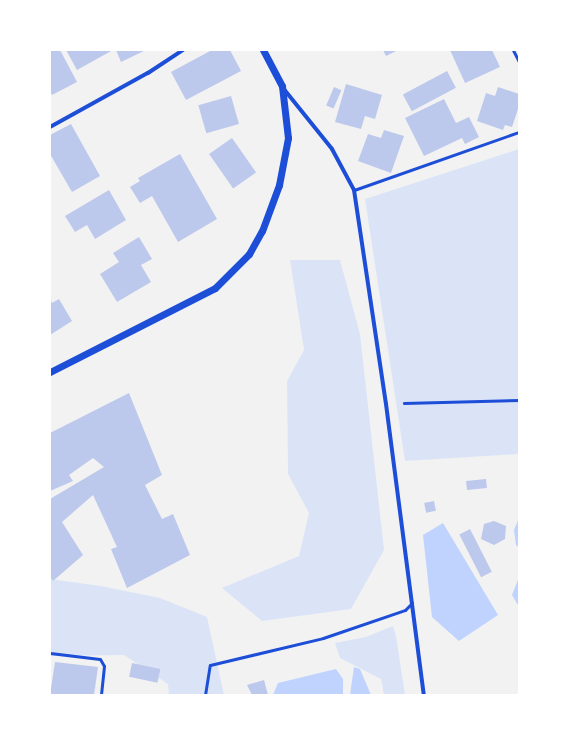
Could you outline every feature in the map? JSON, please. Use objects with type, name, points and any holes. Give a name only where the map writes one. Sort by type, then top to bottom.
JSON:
[{"type":"street","points":[[50,127],[148,73],[183,50]]},
{"type":"street","points":[[262,50],[282,86],[332,149],[354,190],[386,404],[424,695]]},
{"type":"street","points":[[50,372],[215,288],[249,254],[271,209],[286,162],[287,113],[282,86]]},
{"type":"lane","points":[[514,50],[519,62]]},
{"type":"lane","points":[[354,190],[519,132]]},
{"type":"lane","points":[[205,695],[210,665],[323,638],[405,610],[412,603]]},
{"type":"lane","points":[[50,653],[100,659],[104,666],[101,695]]},
{"type":"path","points":[[386,404],[519,400]]},
{"type":"shaded area","points":[[519,149],[519,454],[405,461],[365,199]]},
{"type":"shaded area","points":[[290,260],[340,260],[360,334],[384,550],[351,609],[262,621],[222,588],[299,556],[309,513],[288,474],[287,381],[304,350]]},
{"type":"shaded area","points":[[50,579],[101,586],[160,598],[207,617],[224,695],[169,695],[168,684],[124,655],[50,656]]},
{"type":"shaded area","points":[[393,626],[396,636],[405,695],[384,695],[381,679],[340,658],[335,643],[366,637]]},
{"type":"water","points":[[519,518],[519,548],[516,545],[514,530]]},
{"type":"water","points":[[443,523],[498,615],[459,641],[432,617],[423,535]]},
{"type":"water","points":[[519,577],[519,607],[512,595]]},
{"type":"water","points":[[354,667],[360,669],[371,695],[350,695]]},
{"type":"water","points":[[336,669],[343,679],[343,695],[273,695],[278,683]]},
{"type":"building","points":[[50,50],[60,50],[77,82],[52,95],[50,90]]},
{"type":"building","points":[[66,50],[113,50],[77,70]]},
{"type":"building","points":[[116,50],[146,50],[121,62]]},
{"type":"building","points":[[212,50],[230,50],[241,71],[186,100],[171,72]]},
{"type":"building","points":[[383,50],[398,50],[386,56]]},
{"type":"building","points":[[450,50],[492,50],[500,67],[465,83]]},
{"type":"building","points":[[447,71],[456,88],[412,111],[403,94]]},
{"type":"building","points":[[346,84],[382,95],[375,119],[365,116],[361,129],[335,122]]},
{"type":"building","points":[[334,87],[341,90],[334,109],[326,105]]},
{"type":"building","points":[[498,87],[519,94],[519,106],[512,127],[505,125],[503,130],[477,121],[486,93],[495,96]]},
{"type":"building","points":[[231,96],[239,124],[206,133],[198,105]]},
{"type":"building","points":[[444,99],[456,123],[469,117],[479,137],[465,144],[462,138],[424,156],[405,118]]},
{"type":"building","points":[[71,124],[100,176],[72,192],[50,154],[50,135]]},
{"type":"building","points":[[384,130],[404,136],[391,173],[358,161],[368,134],[381,138]]},
{"type":"building","points":[[232,138],[256,172],[233,188],[209,154]]},
{"type":"building","points":[[180,154],[217,219],[178,242],[152,196],[140,203],[130,187],[140,181],[138,178]]},
{"type":"building","points":[[109,190],[126,220],[95,239],[87,225],[75,232],[65,216]]},
{"type":"building","points":[[139,237],[152,259],[141,265],[151,282],[117,302],[100,274],[119,262],[113,253]]},
{"type":"building","points":[[50,298],[52,303],[59,299],[72,321],[50,335]]},
{"type":"building","points":[[129,393],[162,475],[145,485],[162,519],[173,514],[190,555],[127,588],[111,549],[117,547],[93,495],[62,522],[83,555],[53,581],[50,577],[50,499],[104,467],[93,458],[69,475],[73,481],[50,491],[50,433]]},
{"type":"building","points":[[486,479],[487,488],[467,490],[466,481]]},
{"type":"building","points":[[434,501],[436,511],[426,513],[424,503]]},
{"type":"building","points":[[494,521],[506,526],[505,539],[494,545],[481,539],[484,524]]},
{"type":"building","points":[[470,529],[492,572],[481,577],[459,534]]},
{"type":"building","points":[[55,662],[98,667],[94,695],[50,695]]},
{"type":"building","points":[[132,663],[160,669],[157,683],[129,677]]},
{"type":"building","points":[[264,680],[268,695],[252,695],[247,685]]}]
